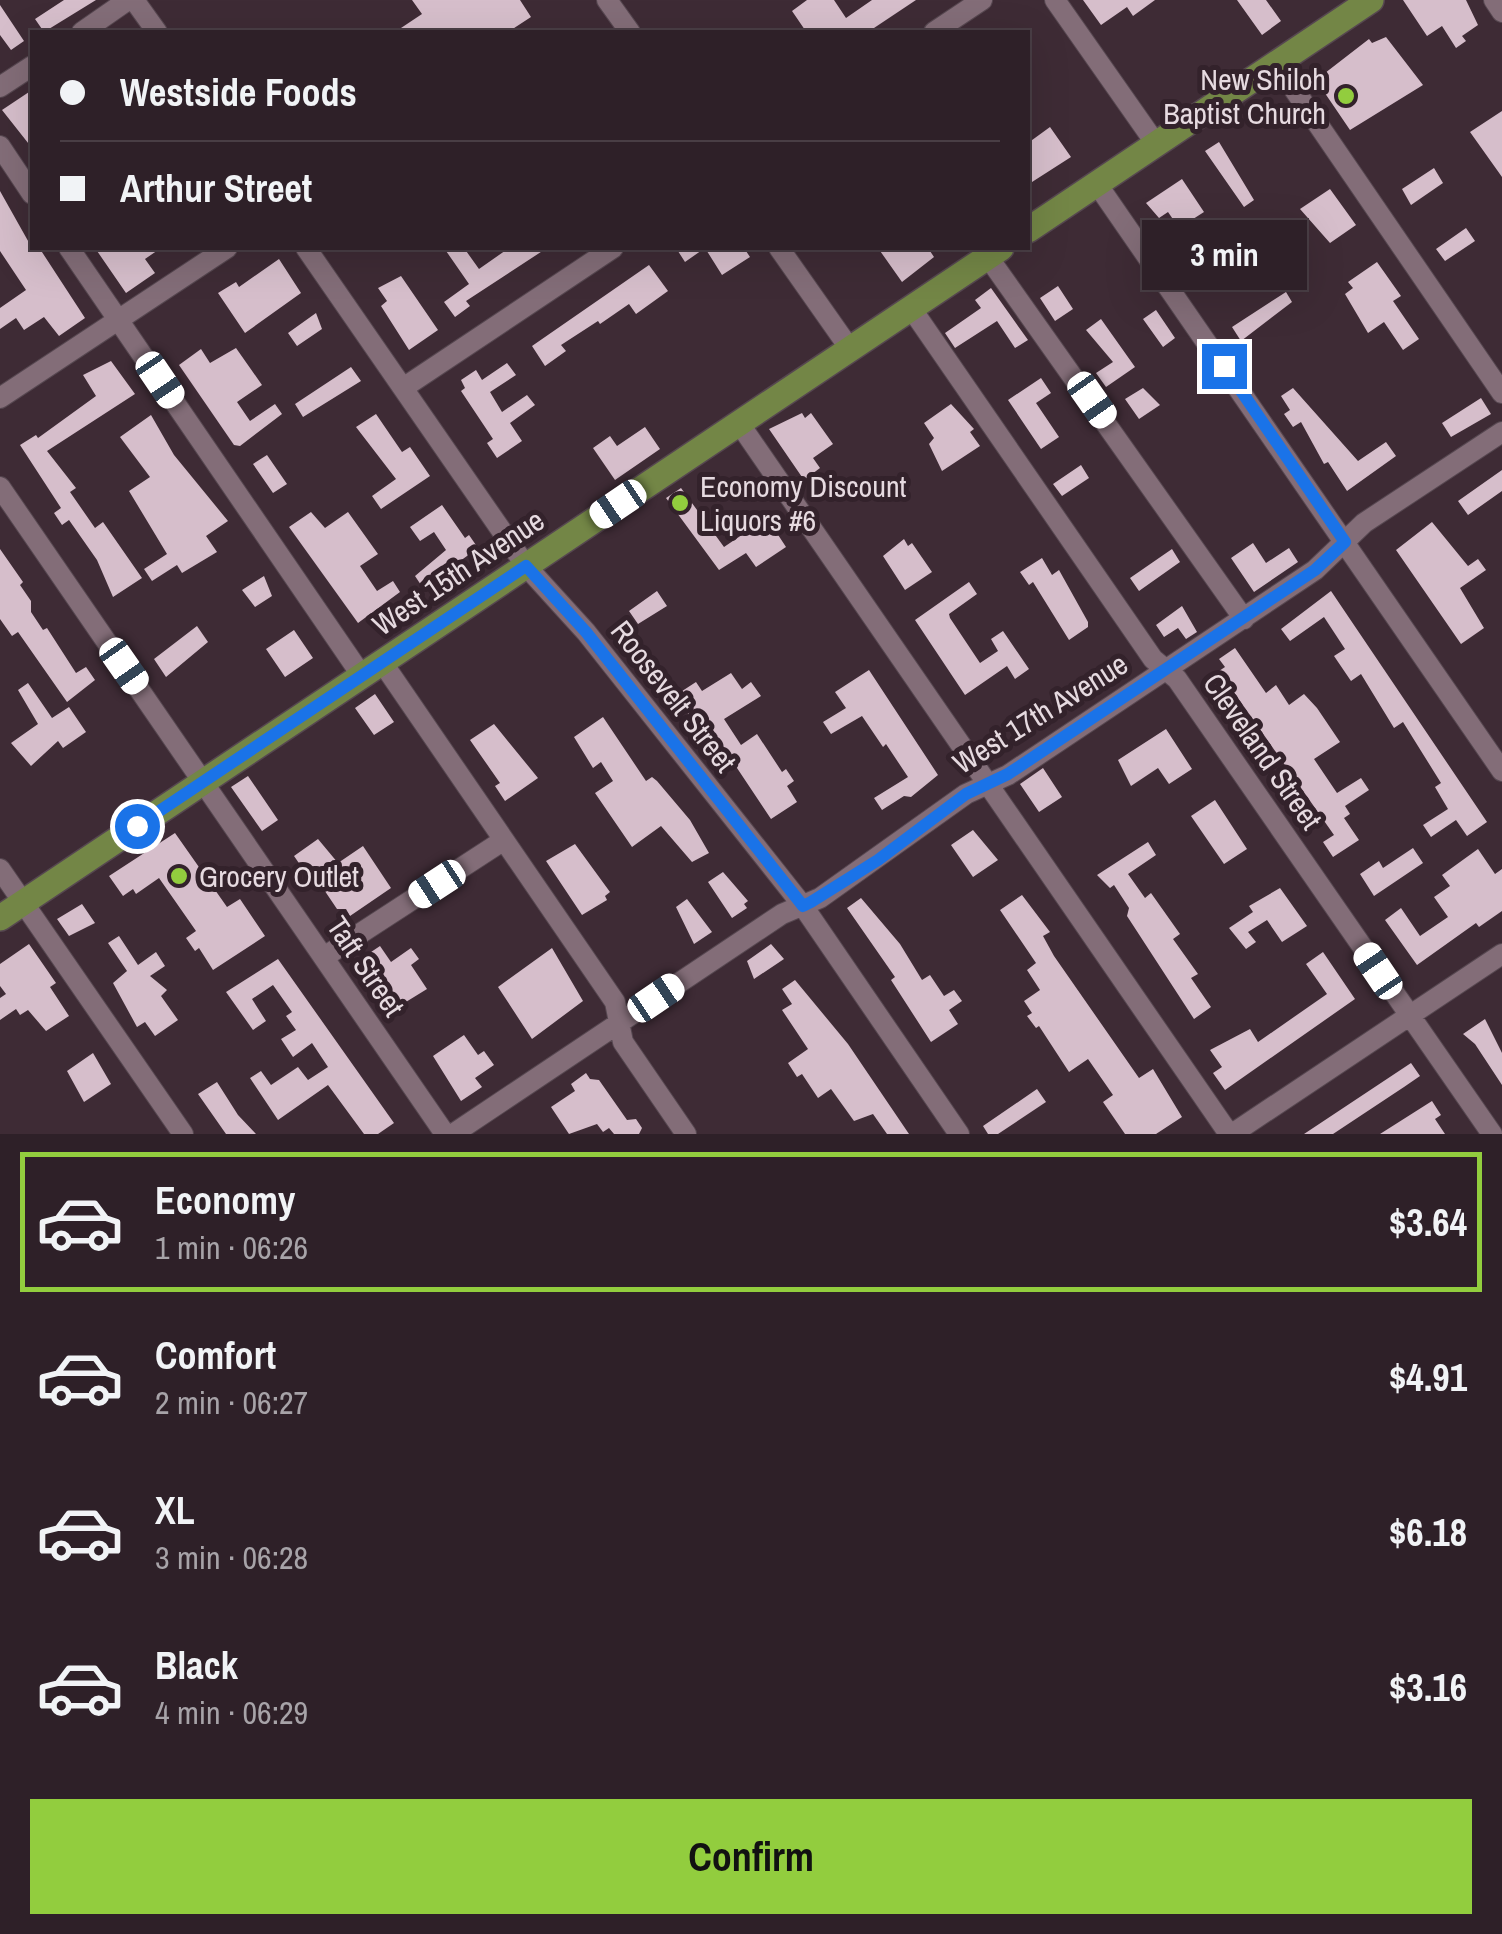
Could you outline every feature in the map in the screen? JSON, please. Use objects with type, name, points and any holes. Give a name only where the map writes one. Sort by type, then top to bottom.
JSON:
[{"type":"main road","points":[[1030,229],[1371,0]]},
{"type":"main road","name":"West 15th Avenue","points":[[0,918],[995,252]]},
{"type":"street","points":[[85,30],[131,0],[154,30]]},
{"type":"street","points":[[607,0],[629,30]]},
{"type":"street","points":[[937,30],[982,0]]},
{"type":"street","points":[[1056,0],[1156,144]]},
{"type":"street","points":[[1494,0],[1502,12]]},
{"type":"street","points":[[1276,64],[1502,393]]},
{"type":"street","points":[[0,87],[30,67]]},
{"type":"street","points":[[0,146],[30,191]]},
{"type":"street","points":[[1097,184],[1502,771]]},
{"type":"street","points":[[70,250],[372,669],[504,840],[615,1002],[623,1042],[686,1134]]},
{"type":"street","points":[[0,398],[224,250]]},
{"type":"street","name":"Roosevelt Street","points":[[307,250],[526,566],[586,632],[803,906],[959,1134]]},
{"type":"street","points":[[403,388],[609,250]]},
{"type":"street","points":[[781,250],[850,349]]},
{"type":"street","points":[[995,252],[1244,618]]},
{"type":"street","name":"Cleveland Street","points":[[910,308],[1153,659],[1167,670],[1492,1134]]},
{"type":"street","points":[[739,423],[1231,1134],[1502,954]]},
{"type":"street","name":"West 17th Avenue","points":[[453,1134],[782,914],[803,906],[878,860],[906,836],[1167,670],[1315,570],[1364,523],[1502,432]]},
{"type":"street","name":"Taft Street","points":[[0,487],[445,1134]]},
{"type":"street","points":[[324,957],[504,840]]},
{"type":"street","points":[[0,869],[183,1134]]},
{"type":"building","points":[[64,0],[96,0],[47,30],[43,30],[35,19]]},
{"type":"building","points":[[412,0],[520,0],[531,17],[511,30],[398,30],[422,14]]},
{"type":"building","points":[[807,0],[834,0],[846,18],[872,0],[916,0],[871,30],[805,30],[792,11]]},
{"type":"building","points":[[1083,0],[1155,0],[1133,16],[1127,7],[1101,25]]},
{"type":"building","points":[[1237,0],[1266,0],[1281,21],[1262,35]]},
{"type":"building","points":[[1403,0],[1466,0],[1478,25],[1462,36],[1466,41],[1456,48],[1442,26],[1427,36]]},
{"type":"building","points":[[0,5],[24,41],[11,50],[0,35]]},
{"type":"building","points":[[1386,37],[1423,85],[1350,130],[1316,80],[1369,39],[1372,43]]},
{"type":"building","points":[[30,91],[30,145],[2,110]]},
{"type":"building","points":[[1502,111],[1502,177],[1470,132]]},
{"type":"building","points":[[1050,127],[1071,157],[1032,182],[1030,142]]},
{"type":"building","points":[[1219,142],[1254,200],[1244,207],[1205,151]]},
{"type":"building","points":[[1434,168],[1443,183],[1411,205],[1402,189]]},
{"type":"building","points":[[1182,179],[1204,212],[1179,228],[1168,212],[1159,218],[1146,203]]},
{"type":"building","points":[[1330,189],[1356,225],[1330,243],[1300,209]]},
{"type":"building","points":[[0,191],[30,250],[41,250],[85,318],[59,336],[44,317],[24,330],[16,318],[0,329],[0,308],[26,290],[0,251]]},
{"type":"building","points":[[1245,227],[1261,251],[1247,261],[1238,247],[1193,277],[1185,265]]},
{"type":"building","points":[[1466,228],[1475,241],[1445,261],[1436,249]]},
{"type":"building","points":[[96,250],[158,250],[145,259],[155,273],[126,293]]},
{"type":"building","points":[[445,250],[465,250],[479,269],[506,250],[544,250],[466,301],[470,306],[455,317],[444,302],[469,284]]},
{"type":"building","points":[[677,250],[702,250],[685,262]]},
{"type":"building","points":[[706,250],[745,250],[750,257],[722,275]]},
{"type":"building","points":[[879,250],[929,250],[934,257],[902,282]]},
{"type":"building","points":[[279,259],[301,293],[245,333],[218,293],[236,282],[239,287]]},
{"type":"building","points":[[1377,262],[1401,296],[1393,301],[1419,339],[1403,350],[1384,322],[1368,333],[1345,294],[1353,288],[1348,282]]},
{"type":"building","points":[[649,265],[668,291],[636,314],[629,304],[600,324],[598,321],[561,345],[566,351],[545,366],[532,346]]},
{"type":"building","points":[[401,276],[438,330],[409,350],[381,306],[387,301],[378,288]]},
{"type":"building","points":[[1058,286],[1073,309],[1055,321],[1040,298]]},
{"type":"building","points":[[991,288],[1028,340],[1015,348],[997,321],[955,348],[945,333],[981,308],[975,300]]},
{"type":"building","points":[[1286,292],[1292,302],[1241,341],[1232,327]]},
{"type":"building","points":[[1156,310],[1175,338],[1163,347],[1143,319]]},
{"type":"building","points":[[316,313],[322,329],[297,346],[288,333]]},
{"type":"building","points":[[1101,319],[1135,367],[1106,387],[1096,373],[1113,362],[1086,330]]},
{"type":"building","points":[[236,348],[262,385],[237,402],[250,421],[275,404],[282,414],[240,446],[234,445],[179,365],[201,349],[210,363]]},
{"type":"building","points":[[111,361],[135,394],[47,451],[76,488],[70,492],[95,528],[103,522],[142,578],[113,597],[97,560],[69,520],[62,525],[54,513],[61,508],[20,445],[36,435],[38,438],[96,396],[83,375]]},
{"type":"building","points":[[507,363],[516,375],[490,392],[502,412],[527,395],[535,405],[510,423],[522,441],[497,458],[487,443],[493,439],[461,391],[465,388],[461,380],[476,370],[482,380]]},
{"type":"building","points":[[351,367],[361,381],[303,417],[295,404]]},
{"type":"building","points":[[1041,378],[1051,393],[1036,403],[1059,437],[1041,449],[1008,400]]},
{"type":"building","points":[[1143,388],[1160,405],[1139,419],[1125,399]]},
{"type":"building","points":[[1293,388],[1358,461],[1386,442],[1396,456],[1347,491],[1328,462],[1324,464],[1301,422],[1293,427],[1284,414],[1290,410],[1281,396]]},
{"type":"building","points":[[1481,398],[1491,414],[1451,437],[1442,423]]},
{"type":"building","points":[[951,404],[974,429],[970,432],[980,446],[942,471],[929,444],[934,438],[924,423]]},
{"type":"building","points":[[802,413],[805,418],[811,413],[833,444],[813,458],[820,468],[804,480],[769,429]]},
{"type":"building","points":[[376,414],[402,452],[410,447],[430,476],[381,509],[372,496],[396,479],[356,427]]},
{"type":"building","points":[[151,415],[174,455],[228,521],[206,536],[217,552],[182,573],[177,565],[152,581],[144,569],[167,554],[129,491],[150,477],[120,437]]},
{"type":"building","points":[[645,427],[660,449],[615,480],[593,448],[610,436],[617,446]]},
{"type":"building","points":[[267,455],[287,484],[273,493],[253,464]]},
{"type":"building","points":[[1081,465],[1089,478],[1062,496],[1053,484]]},
{"type":"building","points":[[1502,470],[1502,491],[1468,515],[1458,501]]},
{"type":"building","points":[[681,488],[724,547],[767,518],[786,547],[756,567],[746,553],[719,570],[666,498]]},
{"type":"building","points":[[442,505],[465,538],[469,535],[478,548],[423,588],[415,576],[446,550],[434,532],[420,541],[410,527]]},
{"type":"building","points":[[311,512],[325,528],[348,512],[378,554],[360,566],[377,591],[393,581],[400,592],[358,623],[289,527]]},
{"type":"building","points":[[1432,522],[1468,566],[1478,559],[1486,570],[1460,588],[1484,628],[1461,644],[1396,550]]},
{"type":"building","points":[[904,539],[908,546],[912,543],[932,572],[905,590],[883,556]]},
{"type":"building","points":[[1253,543],[1266,563],[1289,548],[1298,562],[1254,592],[1231,558]]},
{"type":"building","points":[[0,549],[23,582],[20,585],[31,601],[31,612],[43,630],[47,628],[76,673],[86,667],[95,680],[67,702],[18,632],[12,636],[0,619]]},
{"type":"building","points":[[1172,549],[1180,562],[1139,591],[1130,578]]},
{"type":"building","points":[[1042,558],[1052,575],[1059,570],[1088,622],[1088,627],[1069,640],[1033,582],[1029,585],[1020,572]]},
{"type":"building","points":[[264,576],[272,596],[255,607],[242,590]]},
{"type":"building","points":[[969,582],[977,594],[949,614],[980,663],[998,651],[991,639],[1003,631],[1029,669],[1015,679],[1007,666],[965,695],[915,620]]},
{"type":"building","points":[[657,591],[667,606],[638,624],[629,611]]},
{"type":"building","points":[[1331,591],[1487,822],[1467,836],[1456,820],[1431,837],[1423,825],[1448,809],[1435,787],[1441,783],[1403,722],[1394,728],[1361,674],[1351,681],[1334,656],[1345,649],[1324,617],[1290,641],[1281,629]]},
{"type":"building","points":[[1182,606],[1197,632],[1186,639],[1178,628],[1164,637],[1156,625]]},
{"type":"building","points":[[197,626],[208,642],[166,677],[154,659]]},
{"type":"building","points":[[294,630],[313,658],[285,677],[266,649]]},
{"type":"building","points":[[1235,648],[1266,693],[1276,685],[1289,705],[1304,694],[1317,708],[1340,742],[1314,759],[1337,793],[1361,778],[1369,790],[1345,806],[1350,814],[1344,818],[1359,840],[1333,857],[1323,842],[1334,835],[1219,671],[1225,667],[1219,659]]},
{"type":"building","points":[[1114,661],[1124,675],[1074,708],[1064,694]]},
{"type":"building","points":[[869,670],[938,775],[911,797],[904,796],[882,810],[874,798],[908,777],[886,744],[883,747],[862,716],[831,734],[823,722],[846,708],[835,692]]},
{"type":"building","points":[[731,673],[742,689],[751,682],[761,696],[724,719],[741,745],[757,734],[782,772],[786,769],[794,781],[787,786],[797,802],[771,819],[733,762],[719,747],[713,751],[694,714],[690,717],[676,695],[696,682],[702,691]]},
{"type":"building","points":[[28,683],[52,718],[69,707],[86,732],[63,748],[58,741],[31,766],[11,743],[38,724],[18,690]]},
{"type":"building","points":[[375,694],[394,722],[374,735],[355,708]]},
{"type":"building","points":[[603,717],[646,781],[652,777],[657,781],[690,820],[709,853],[692,862],[661,826],[632,847],[595,793],[613,781],[601,762],[593,768],[574,737]]},
{"type":"building","points":[[494,724],[538,778],[505,801],[495,786],[500,783],[470,740]]},
{"type":"building","points":[[1166,729],[1192,769],[1169,784],[1158,768],[1131,786],[1118,760]]},
{"type":"building","points":[[1043,768],[1062,797],[1039,812],[1020,784]]},
{"type":"building","points":[[248,776],[278,820],[262,831],[231,787]]},
{"type":"building","points":[[1215,800],[1247,849],[1224,864],[1191,816]]},
{"type":"building","points":[[973,830],[998,860],[973,877],[951,845]]},
{"type":"building","points":[[175,833],[227,907],[240,899],[265,936],[213,970],[199,948],[195,951],[186,938],[196,931],[159,878],[136,894],[133,889],[123,896],[109,876]]},
{"type":"building","points":[[318,839],[338,863],[363,846],[391,888],[350,916],[346,909],[337,909],[308,866],[303,869],[294,856]]},
{"type":"building","points":[[1148,842],[1156,855],[1128,874],[1145,898],[1151,893],[1180,934],[1173,939],[1198,974],[1191,978],[1211,1007],[1194,1019],[1127,916],[1129,908],[1114,885],[1110,888],[1097,875]]},
{"type":"building","points":[[575,844],[610,892],[605,896],[607,900],[582,915],[546,861]]},
{"type":"building","points":[[1413,848],[1423,863],[1374,896],[1360,874],[1379,861],[1383,868]]},
{"type":"building","points":[[1478,849],[1495,874],[1502,869],[1502,911],[1479,927],[1476,923],[1417,965],[1385,920],[1401,908],[1420,936],[1448,917],[1434,897],[1450,886],[1442,875]]},
{"type":"building","points":[[723,872],[748,901],[744,904],[747,908],[732,918],[708,882]]},
{"type":"building","points":[[1280,888],[1307,926],[1282,942],[1267,920],[1248,932],[1256,942],[1246,949],[1229,928],[1253,912],[1249,906]]},
{"type":"building","points":[[1022,895],[1050,932],[1043,936],[1054,956],[1139,1078],[1153,1069],[1182,1117],[1156,1134],[1125,1134],[1103,1102],[1113,1095],[1088,1059],[1069,1072],[1039,1026],[1036,1028],[1027,1016],[1032,1013],[1024,1001],[1040,990],[1027,970],[1036,963],[1000,910]]},
{"type":"building","points":[[861,898],[900,944],[922,980],[930,975],[944,996],[954,990],[962,1001],[949,1010],[958,1024],[931,1042],[891,980],[895,977],[847,908]]},
{"type":"building","points":[[687,899],[712,932],[694,944],[676,907]]},
{"type":"building","points":[[82,904],[95,923],[69,936],[57,919]]},
{"type":"building","points":[[119,936],[138,965],[156,952],[165,966],[150,976],[167,990],[161,996],[178,1020],[155,1036],[145,1022],[137,1027],[113,983],[127,971],[108,943]]},
{"type":"building","points":[[29,944],[56,983],[50,987],[69,1016],[46,1031],[28,1010],[20,1015],[16,1009],[0,1020],[0,998],[6,994],[0,986],[0,964]]},
{"type":"building","points":[[771,944],[784,959],[754,979],[747,961]]},
{"type":"building","points":[[380,946],[391,962],[411,948],[419,959],[411,965],[427,989],[401,1005],[380,973],[372,979],[359,960]]},
{"type":"building","points":[[552,948],[583,1001],[532,1039],[498,987]]},
{"type":"building","points":[[1323,952],[1355,999],[1225,1090],[1213,1073],[1222,1067],[1210,1050],[1250,1029],[1258,1042],[1327,994],[1306,964]]},
{"type":"building","points":[[278,959],[394,1123],[378,1134],[364,1134],[328,1085],[278,1120],[250,1078],[261,1071],[271,1085],[298,1067],[308,1080],[328,1067],[312,1043],[293,1057],[281,1039],[296,1030],[286,1016],[292,1012],[273,985],[252,999],[266,1021],[253,1030],[226,992]]},
{"type":"building","points":[[795,980],[848,1044],[909,1134],[887,1134],[873,1114],[854,1121],[831,1089],[818,1098],[802,1074],[797,1077],[788,1063],[808,1049],[782,1010],[792,1004],[782,989]]},
{"type":"building","points":[[1485,1019],[1502,1053],[1502,1085],[1475,1044],[1463,1034]]},
{"type":"building","points":[[464,1035],[478,1055],[484,1051],[494,1065],[475,1078],[482,1087],[461,1101],[433,1056]]},
{"type":"building","points":[[93,1053],[111,1084],[84,1102],[67,1071]]},
{"type":"building","points":[[1411,1063],[1420,1076],[1404,1087],[1333,1134],[1304,1134]]},
{"type":"building","points":[[586,1073],[590,1079],[599,1080],[627,1120],[636,1119],[642,1128],[639,1134],[614,1134],[609,1128],[603,1132],[597,1124],[569,1134],[551,1107],[575,1091],[571,1084]]},
{"type":"building","points":[[217,1082],[256,1134],[226,1134],[198,1094]]},
{"type":"building","points":[[1037,1089],[1046,1102],[998,1134],[988,1134],[983,1126]]},
{"type":"building","points":[[1432,1101],[1441,1115],[1435,1119],[1445,1134],[1380,1134]]},
{"type":"place","name":"New Shiloh Baptist Church","points":[[1346,96]]},
{"type":"place","name":"Economy Discount Liquors #6","points":[[680,503]]},
{"type":"place","name":"Grocery Outlet","points":[[179,876]]},
{"type":"route","points":[[137,826],[526,566],[586,632],[803,906],[878,860],[966,794],[1008,774],[1260,608],[1315,570],[1345,542],[1224,366]]}]
